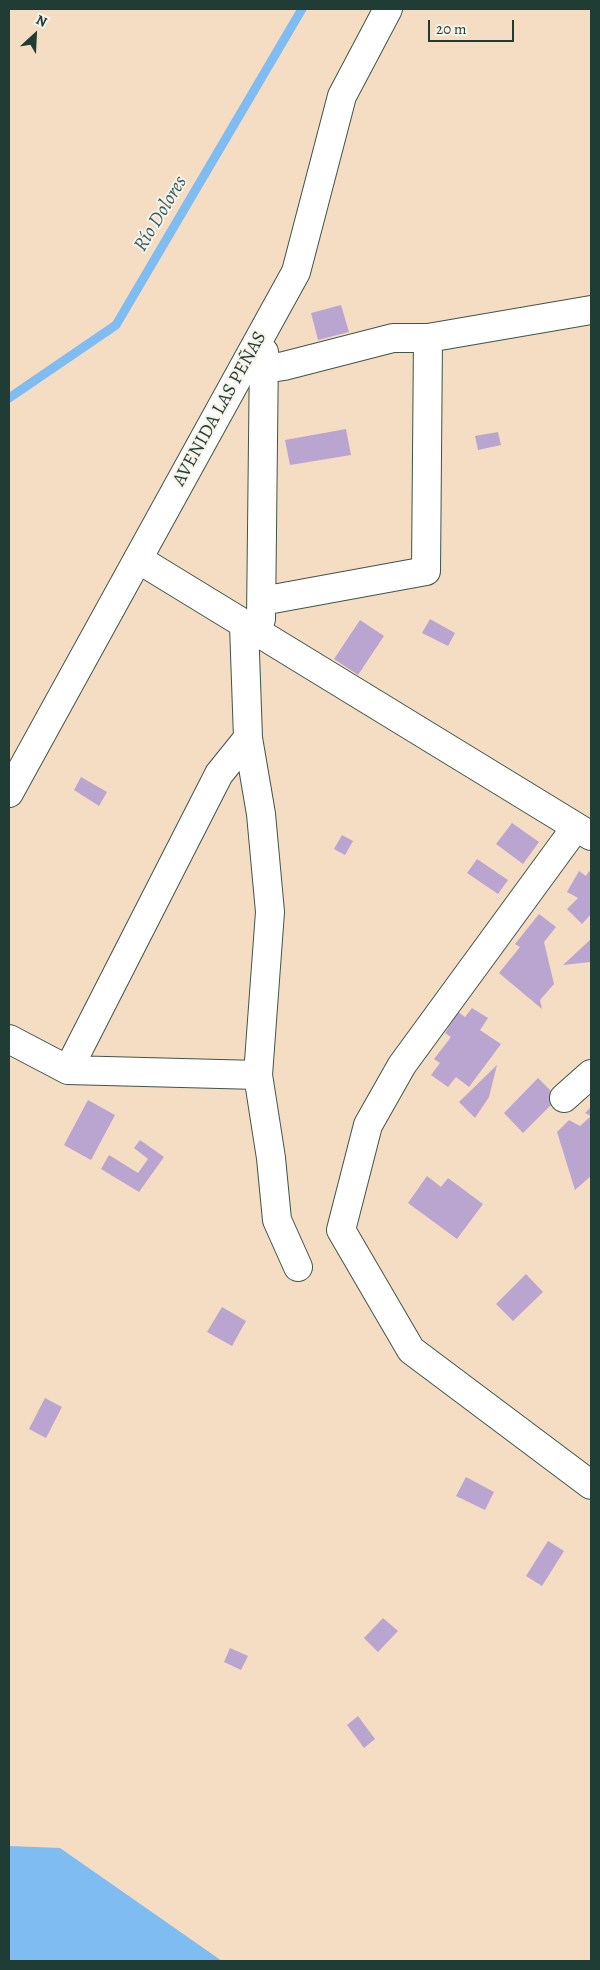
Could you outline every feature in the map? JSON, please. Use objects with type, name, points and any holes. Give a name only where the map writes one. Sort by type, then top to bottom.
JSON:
[{"type":"street","name":"AVENIDA LAS PEÑAS","points":[[9,793],[296,272],[342,96],[388,9]]},
{"type":"street","points":[[264,369],[393,338],[428,338],[591,310]]},
{"type":"street","points":[[264,328],[262,602],[252,631],[248,738],[262,814],[270,912],[258,1075],[271,1158],[277,1220],[298,1267]]},
{"type":"street","points":[[262,602],[426,571],[428,338]]},
{"type":"street","points":[[138,559],[252,631],[584,831],[402,1065],[368,1125],[341,1230],[411,1350],[591,1484]]},
{"type":"street","points":[[68,1070],[219,774],[248,738]]},
{"type":"street","points":[[9,1039],[68,1070],[258,1075]]},
{"type":"street","points":[[564,1098],[591,1074]]},
{"type":"water","points":[[9,1846],[60,1848],[222,1961],[9,1961]]},
{"type":"building","points":[[341,305],[349,332],[318,340],[311,313]]},
{"type":"building","points":[[346,429],[351,455],[290,465],[285,440]]},
{"type":"building","points":[[498,432],[501,445],[478,450],[475,436]]},
{"type":"building","points":[[430,619],[455,633],[448,646],[422,633]]},
{"type":"building","points":[[360,620],[384,636],[358,675],[334,659]]},
{"type":"building","points":[[81,777],[107,792],[99,806],[74,790]]},
{"type":"building","points":[[512,823],[539,842],[523,864],[496,844]]},
{"type":"building","points":[[342,835],[353,841],[345,855],[334,849]]},
{"type":"building","points":[[477,859],[508,880],[498,894],[467,873]]},
{"type":"building","points":[[579,871],[586,876],[589,871],[591,873],[591,914],[582,924],[567,909],[578,898],[567,892]]},
{"type":"building","points":[[539,914],[556,927],[544,942],[554,984],[540,1000],[542,1009],[499,973],[520,947],[515,944]]},
{"type":"building","points":[[591,939],[591,962],[563,965]]},
{"type":"building","points":[[472,1008],[488,1018],[480,1030],[501,1044],[469,1087],[456,1077],[448,1087],[431,1075],[440,1063],[434,1059],[451,1037],[445,1033],[458,1012],[465,1017]]},
{"type":"building","points":[[497,1065],[489,1097],[475,1118],[459,1102]]},
{"type":"building","points":[[538,1078],[558,1098],[523,1133],[504,1113]]},
{"type":"building","points":[[88,1100],[115,1115],[91,1160],[64,1145]]},
{"type":"building","points":[[591,1107],[591,1116],[585,1113]]},
{"type":"building","points":[[591,1116],[591,1176],[575,1190],[557,1132],[569,1120],[580,1126]]},
{"type":"building","points":[[140,1140],[164,1157],[139,1192],[101,1169],[109,1155],[138,1173],[148,1159],[134,1148]]},
{"type":"building","points":[[427,1176],[441,1187],[448,1178],[483,1204],[457,1239],[408,1203]]},
{"type":"building","points":[[526,1274],[543,1292],[513,1321],[496,1304]]},
{"type":"building","points":[[222,1307],[246,1321],[232,1346],[207,1332]]},
{"type":"building","points":[[45,1398],[62,1407],[46,1438],[29,1429]]},
{"type":"building","points":[[466,1477],[494,1492],[485,1510],[456,1496]]},
{"type":"building","points":[[548,1541],[564,1551],[542,1586],[526,1576]]},
{"type":"building","points":[[383,1618],[398,1631],[378,1652],[364,1638]]},
{"type":"building","points":[[230,1648],[248,1656],[241,1670],[224,1662]]},
{"type":"building","points":[[358,1716],[375,1739],[364,1748],[347,1725]]},
{"type":"waterway","name":"Río Dolores","points":[[9,398],[116,325],[302,9]]}]
